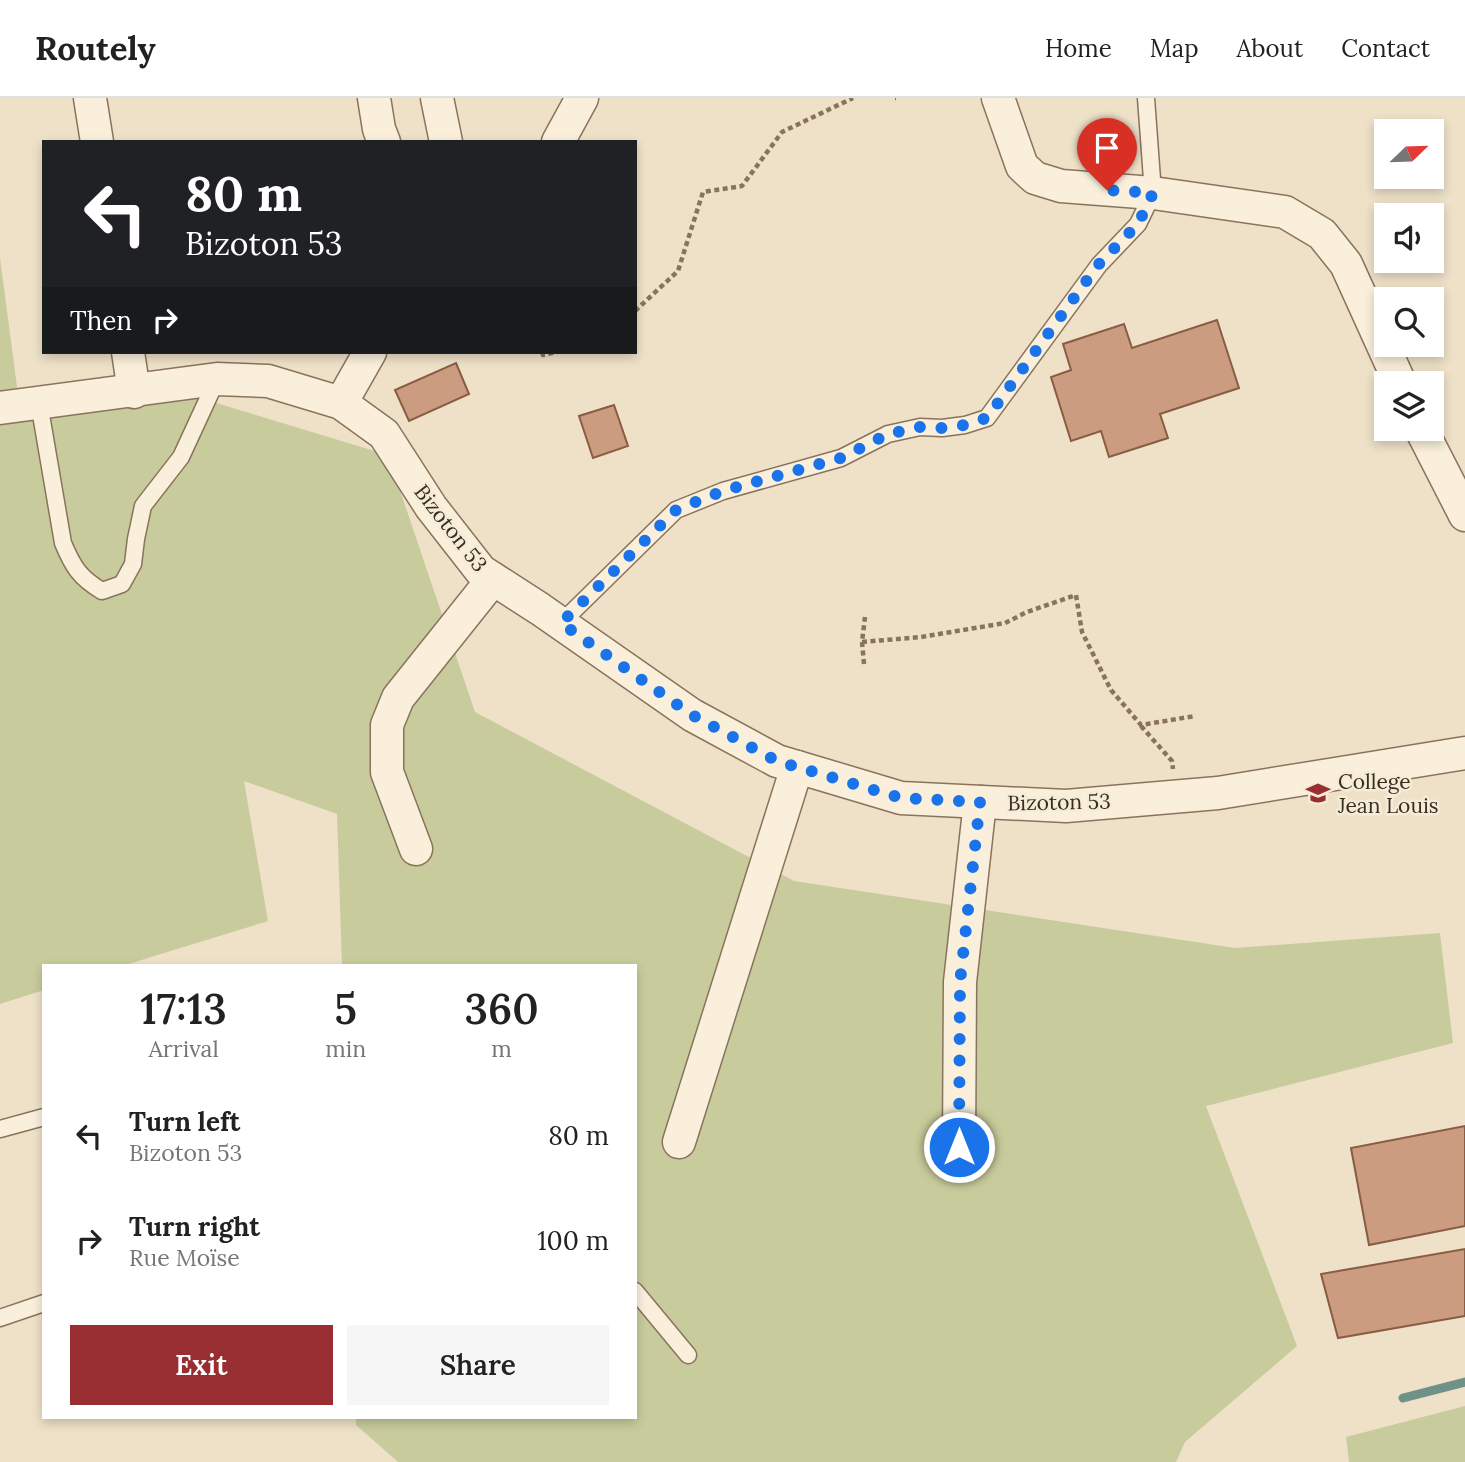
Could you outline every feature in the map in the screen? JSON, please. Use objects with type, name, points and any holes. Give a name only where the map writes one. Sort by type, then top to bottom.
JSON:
[{"type":"street","points":[[90,98],[97,140]]},
{"type":"street","points":[[374,98],[383,140]]},
{"type":"street","points":[[437,98],[446,140]]},
{"type":"street","points":[[559,140],[582,98]]},
{"type":"street","points":[[998,98],[1022,166],[1035,178],[1061,186],[1153,193],[1285,212],[1322,234],[1346,264],[1395,371]]},
{"type":"street","points":[[128,354],[134,392]]},
{"type":"street","points":[[341,403],[369,354]]},
{"type":"street","name":"Bizoton 53","points":[[0,408],[217,379],[268,381],[341,403],[384,434],[431,507],[481,571],[561,623],[692,715],[777,761],[901,798],[1066,806],[1218,793],[1465,753]]},
{"type":"street","points":[[1427,441],[1465,515]]},
{"type":"street","points":[[416,849],[387,772],[387,725],[398,698],[494,579]]},
{"type":"street","points":[[680,1142],[797,767]]},
{"type":"street","points":[[959,1147],[960,982],[980,802]]},
{"type":"lane","points":[[561,623],[676,510],[723,491],[841,458],[888,434],[920,427],[965,425],[987,418],[1098,265],[1138,224],[1153,193],[1146,98]]},
{"type":"lane","points":[[39,403],[63,543],[84,581],[102,591],[122,584],[134,564],[143,506],[181,457],[217,379]]},
{"type":"lane","points":[[0,1129],[42,1118]]},
{"type":"lane","points":[[637,1293],[688,1355]]},
{"type":"lane","points":[[0,1318],[42,1304]]},
{"type":"path","points":[[637,310],[678,271],[703,192],[742,186],[782,132],[853,98]]},
{"type":"path","points":[[862,642],[921,637],[1005,623],[1027,612],[1076,595],[1082,632],[1111,690],[1171,761],[1177,796]]},
{"type":"path","points":[[864,664],[862,642],[865,617]]},
{"type":"path","points":[[1141,725],[1195,716]]},
{"type":"green space","points":[[0,258],[19,402],[153,384],[388,455],[475,712],[794,881],[1235,948],[1440,933],[1453,1043],[1206,1106],[1297,1346],[1185,1442],[1176,1462],[398,1462],[356,1425],[356,1419],[637,1419],[637,964],[342,964],[337,814],[244,781],[268,921],[128,964],[42,964],[42,991],[0,1004]]},
{"type":"green space","points":[[1465,1406],[1465,1462],[1349,1462],[1346,1437]]},
{"type":"building","points":[[1217,320],[1239,388],[1160,414],[1168,438],[1109,457],[1101,431],[1071,441],[1051,377],[1071,370],[1063,344],[1124,324],[1132,348]]},
{"type":"building","points":[[456,363],[469,394],[409,421],[395,390]]},
{"type":"building","points":[[614,405],[628,446],[593,458],[579,416]]},
{"type":"building","points":[[1465,1126],[1465,1226],[1369,1245],[1351,1148]]},
{"type":"building","points":[[1465,1249],[1465,1316],[1338,1338],[1321,1274]]},
{"type":"waterway","points":[[1403,1398],[1465,1382]]},
{"type":"place","name":"College Jean Louis","points":[[1318,793]]},
{"type":"route","points":[[959,1147],[960,982],[980,802],[901,798],[777,761],[692,715],[561,623],[676,510],[723,491],[841,458],[888,434],[920,427],[965,425],[987,418],[1098,265],[1138,224],[1153,193],[1107,190]]}]
